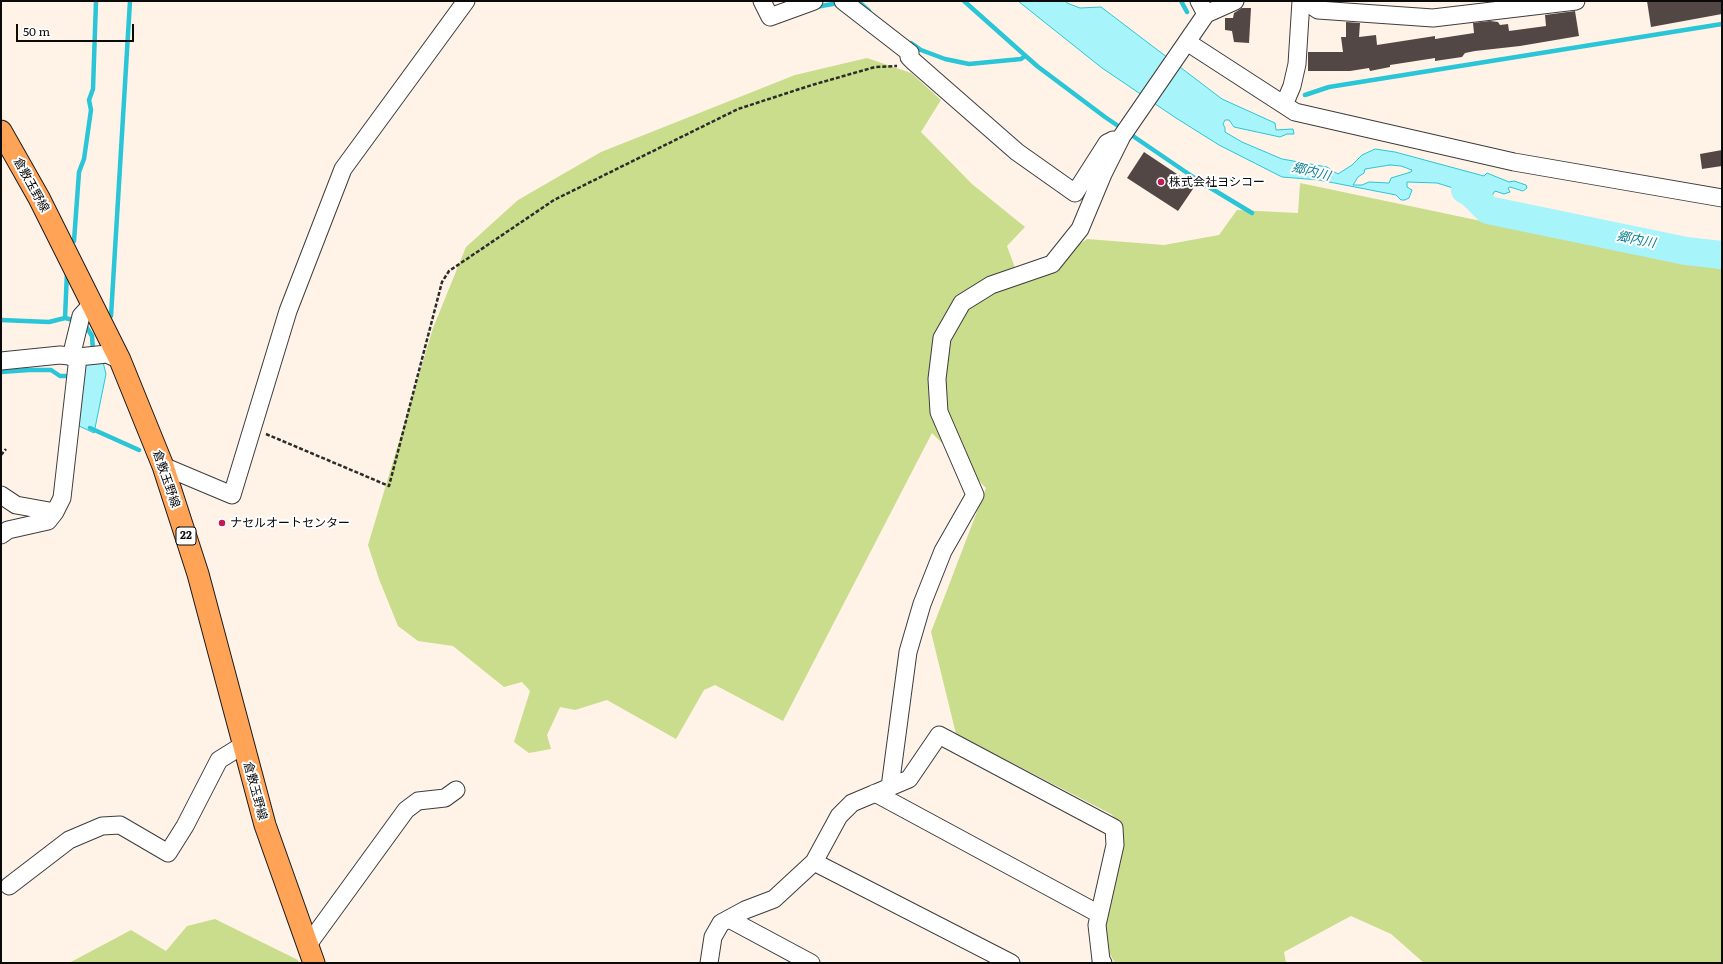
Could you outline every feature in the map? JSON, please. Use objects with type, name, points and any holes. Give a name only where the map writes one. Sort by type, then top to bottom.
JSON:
[{"type":"main road","name":"倉敷玉野線","points":[[1,130],[39,198],[83,316],[87,362],[163,466],[198,574],[265,825],[311,955]]},
{"type":"street","points":[[163,466],[232,495],[288,311],[343,169],[466,1]]},
{"type":"street","points":[[762,1],[770,18],[814,1]]},
{"type":"street","points":[[843,1],[910,53],[910,57],[913,61],[1017,152],[1075,193],[1107,143],[1127,128]]},
{"type":"street","points":[[883,790],[908,652],[922,604],[943,551],[975,495],[939,412],[937,379],[942,338],[962,303],[991,285],[1052,264],[1080,229],[1103,174],[1127,128],[1185,44],[1202,7],[1235,1]]},
{"type":"street","points":[[1284,104],[1292,86],[1297,64],[1301,1]]},
{"type":"street","points":[[1306,1],[1318,10],[1433,18],[1540,3],[1576,1]]},
{"type":"street","points":[[1185,44],[1295,112],[1514,162],[1722,198]]},
{"type":"street","points":[[1,535],[8,530],[48,521],[55,512],[62,498],[87,362],[83,316]]},
{"type":"street","points":[[1,361],[60,356],[87,362]]},
{"type":"street","points":[[1,495],[16,505],[55,512]]},
{"type":"street","points":[[709,963],[713,937],[721,923],[745,910],[774,899],[814,862],[839,816],[852,803],[909,779],[939,735],[1114,828],[1115,845],[1097,925],[1102,962]]},
{"type":"street","points":[[9,886],[69,840],[102,826],[120,825],[168,853],[186,826],[219,760],[243,745]]},
{"type":"street","points":[[311,955],[406,810],[418,801],[445,798],[456,790]]},
{"type":"street","points":[[883,790],[1099,914]]},
{"type":"street","points":[[814,862],[1010,963]]},
{"type":"street","points":[[728,919],[811,963]]},
{"type":"path","points":[[259,431],[389,486],[442,282],[449,270],[554,200],[738,109],[875,67],[895,67],[913,61]]},
{"type":"path","points":[[1,455],[6,449]]},
{"type":"green space","points":[[867,58],[911,73],[941,100],[921,132],[972,184],[1025,227],[1007,246],[1021,284],[1087,239],[1164,245],[1219,235],[1237,210],[1298,213],[1300,183],[1686,264],[1722,269],[1722,963],[1424,963],[1391,934],[1351,916],[1284,952],[1286,963],[1115,963],[1107,949],[1104,922],[1123,851],[1123,826],[1111,814],[956,734],[931,632],[986,488],[932,433],[783,721],[715,685],[704,690],[676,739],[607,700],[575,710],[560,707],[547,735],[551,749],[529,753],[514,742],[530,691],[522,682],[504,687],[453,646],[418,641],[398,626],[379,579],[368,545],[433,328],[466,247],[518,200],[601,152],[795,75]]},
{"type":"green space","points":[[215,919],[298,960],[299,963],[69,963],[131,930],[166,951],[187,926]]},
{"type":"water","points":[[1018,1],[1066,1],[1067,3],[1080,8],[1101,7],[1222,99],[1275,123],[1276,130],[1293,129],[1294,134],[1287,134],[1280,137],[1234,127],[1229,120],[1225,120],[1223,124],[1225,132],[1242,142],[1282,159],[1327,167],[1338,174],[1352,165],[1362,155],[1375,149],[1395,152],[1484,176],[1487,173],[1509,182],[1514,181],[1526,185],[1527,188],[1523,191],[1510,187],[1508,188],[1510,192],[1504,194],[1495,191],[1489,200],[1497,213],[1479,211],[1475,202],[1453,188],[1437,183],[1407,182],[1407,187],[1412,190],[1409,198],[1401,200],[1396,195],[1319,180],[1282,177],[1219,145],[1102,68]],"holes":[[[1390,165],[1401,166],[1412,170],[1411,172],[1391,178],[1389,183],[1369,182],[1362,185],[1353,185],[1358,177],[1364,173],[1365,169]]]},
{"type":"water","points":[[103,362],[106,374],[94,433],[77,425],[85,365],[89,363]]},
{"type":"building","points":[[1647,1],[1722,1],[1722,14],[1651,27]]},
{"type":"building","points":[[1242,8],[1251,8],[1249,43],[1234,42],[1232,31],[1225,30],[1225,18],[1233,18],[1234,13]]},
{"type":"building","points":[[1575,11],[1579,36],[1520,46],[1475,51],[1465,53],[1462,57],[1435,61],[1435,58],[1390,65],[1390,67],[1370,71],[1369,68],[1350,71],[1308,71],[1308,52],[1343,52],[1341,37],[1346,37],[1346,22],[1360,23],[1359,37],[1376,35],[1377,45],[1435,36],[1435,39],[1474,33],[1473,23],[1490,21],[1498,22],[1500,25],[1508,24],[1509,31],[1546,26],[1545,15]]},
{"type":"building","points":[[1722,150],[1722,166],[1702,169],[1700,154]]},
{"type":"building","name":"株式会社ヨシコー","points":[[1144,152],[1195,186],[1178,211],[1127,178]]},
{"type":"waterway","points":[[74,241],[79,172],[84,159],[91,110],[89,100],[93,89],[96,1]]},
{"type":"waterway","points":[[111,316],[130,1]]},
{"type":"waterway","points":[[858,1],[869,11]]},
{"type":"waterway","points":[[964,1],[1037,66],[1105,117],[1199,181],[1252,213]]},
{"type":"waterway","points":[[1181,1],[1187,12]]},
{"type":"waterway","points":[[815,7],[833,4]]},
{"type":"waterway","points":[[1305,95],[1329,87],[1722,24]]},
{"type":"waterway","points":[[911,43],[921,50],[945,59],[969,64],[1021,59],[1025,56]]},
{"type":"waterway","name":"郷内川","points":[[1465,190],[1471,193],[1488,210],[1686,251],[1722,255]]},
{"type":"waterway","points":[[67,272],[65,318],[77,321]]},
{"type":"waterway","points":[[1,320],[49,322],[65,318]]},
{"type":"waterway","points":[[84,323],[92,336],[93,351]]},
{"type":"waterway","points":[[1,372],[51,370],[60,376],[73,376]]},
{"type":"waterway","points":[[90,428],[139,450]]},
{"type":"place","name":"株式会社ヨシコー","points":[[1161,182]]},
{"type":"place","name":"ナセルオートセンター","points":[[222,523]]}]
